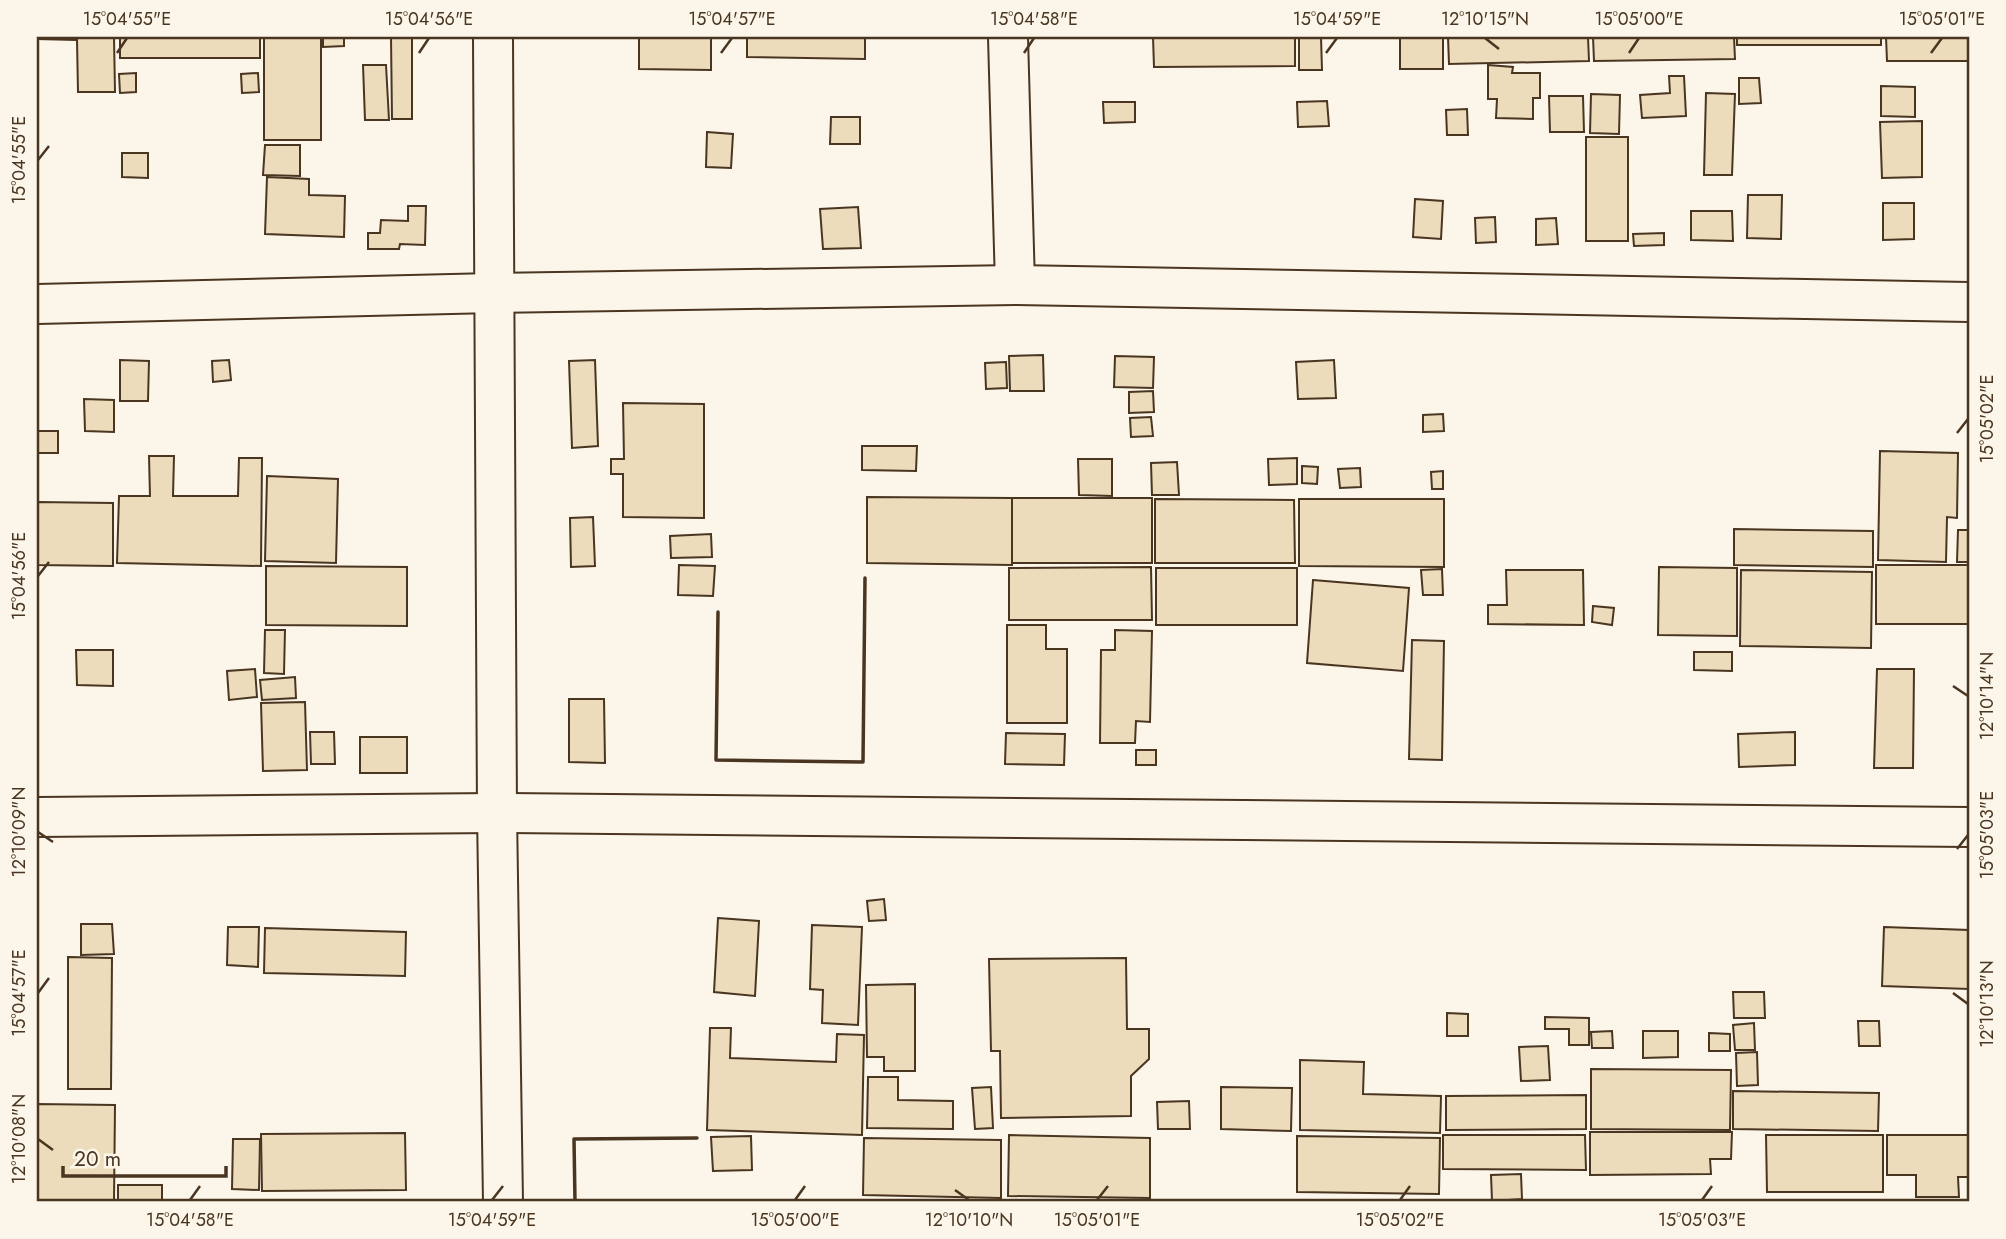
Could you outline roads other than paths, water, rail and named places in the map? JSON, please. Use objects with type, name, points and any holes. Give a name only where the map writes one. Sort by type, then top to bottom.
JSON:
[{"type":"street","points":[[493,37],[497,813],[503,1202]]},
{"type":"street","points":[[1008,37],[1015,285]]},
{"type":"street","points":[[37,304],[493,293],[1015,285],[1969,302]]},
{"type":"street","points":[[37,817],[497,813],[1969,827]]}]
